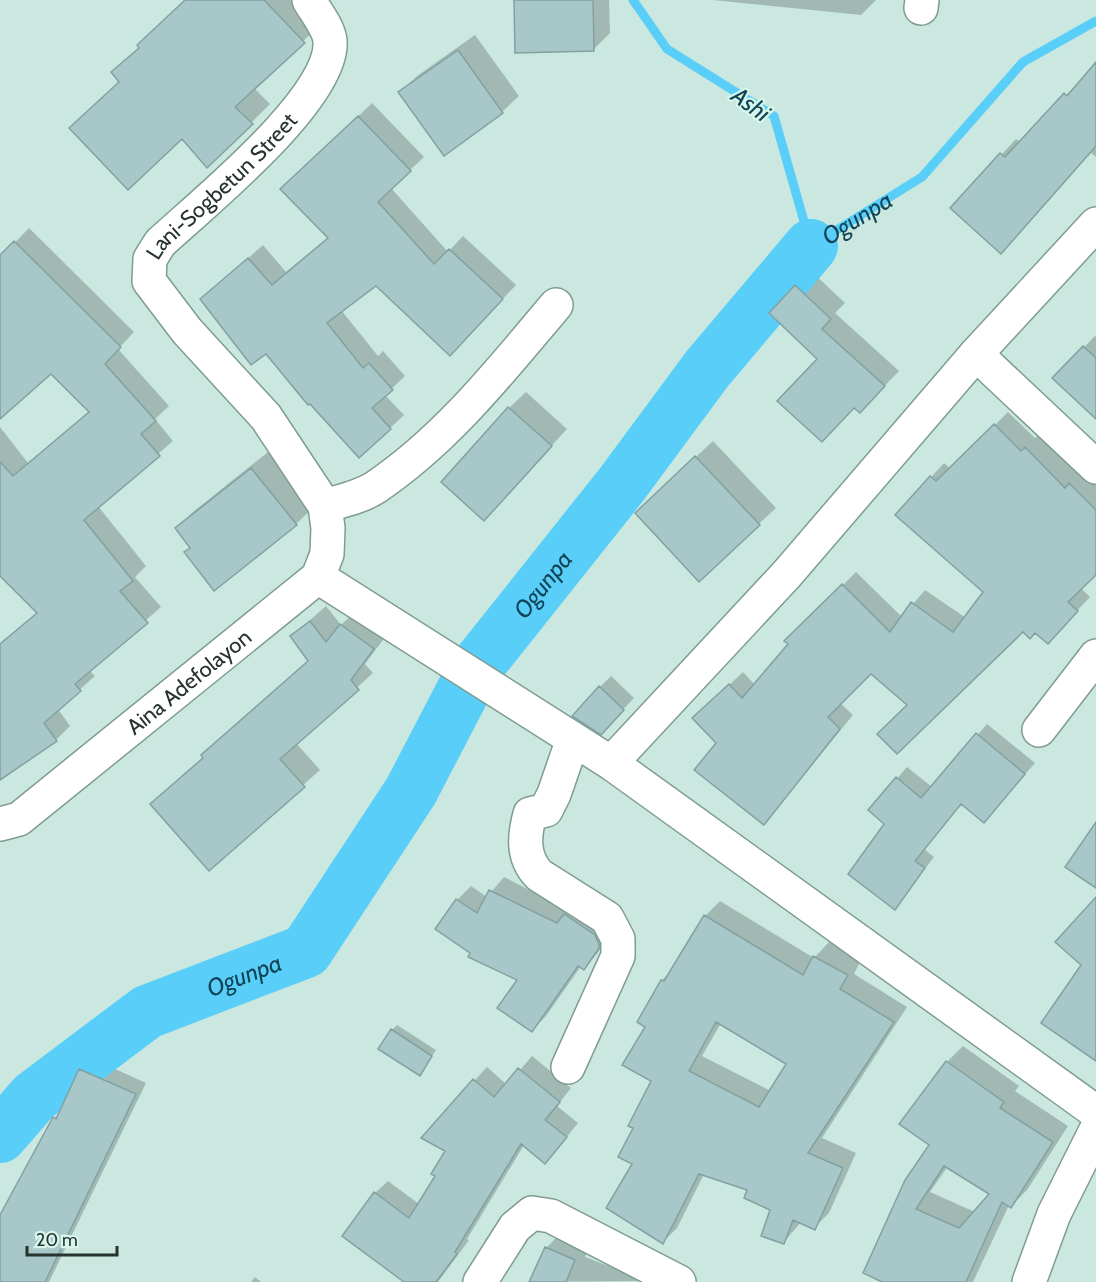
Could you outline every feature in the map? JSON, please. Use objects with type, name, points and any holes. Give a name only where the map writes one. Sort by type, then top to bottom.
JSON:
[{"type":"street","name":"Lani-Sogbetun Street","points":[[309,0],[330,40],[326,62],[314,90],[262,147],[160,243],[150,258],[149,280],[187,331],[266,417],[324,506]]},
{"type":"street","points":[[611,763],[787,574],[976,354],[1096,224]]},
{"type":"street","points":[[556,305],[469,407],[423,449],[375,488],[324,506],[328,528],[327,554],[318,577],[611,763],[1096,1112]]},
{"type":"street","points":[[976,354],[1096,467]]},
{"type":"street","name":"Aina Adefolayon","points":[[0,824],[19,819],[318,577]]},
{"type":"street","points":[[1039,730],[1096,656]]},
{"type":"street","points":[[568,1067],[583,1029],[616,965],[619,948],[614,928],[607,918],[539,875],[531,866],[525,845],[530,814],[546,810],[573,739]]},
{"type":"street","points":[[1029,1282],[1054,1214],[1096,1130]]},
{"type":"street","points":[[480,1282],[515,1227],[532,1213],[551,1216],[679,1282]]},
{"type":"building","points":[[185,0],[264,0],[305,43],[235,107],[253,124],[207,168],[182,139],[128,190],[69,128],[119,82],[111,72],[139,48],[137,45]]},
{"type":"building","points":[[514,0],[593,0],[594,51],[515,53]]},
{"type":"building","points":[[458,50],[503,113],[444,156],[398,92]]},
{"type":"building","points":[[1096,62],[1096,146],[1001,254],[950,208],[1000,153],[1005,157],[1064,93],[1067,96]]},
{"type":"building","points":[[358,116],[411,171],[378,202],[434,264],[449,249],[503,299],[450,356],[376,286],[327,323],[363,368],[369,363],[393,390],[372,408],[391,429],[359,458],[310,404],[308,405],[266,354],[251,365],[200,299],[248,258],[272,285],[328,238],[280,189]]},
{"type":"building","points":[[14,241],[121,347],[105,364],[156,421],[141,434],[160,456],[84,520],[133,581],[120,591],[148,623],[75,684],[81,691],[44,723],[57,741],[0,780],[0,644],[37,613],[0,576],[0,462],[13,476],[89,412],[51,374],[0,419],[0,255]]},
{"type":"building","points":[[795,285],[831,319],[822,329],[885,386],[860,413],[854,408],[822,442],[777,401],[817,359],[769,313]]},
{"type":"building","points":[[1083,346],[1096,358],[1096,419],[1052,378]]},
{"type":"building","points":[[508,407],[552,446],[484,521],[441,482]]},
{"type":"building","points":[[994,424],[1021,451],[1025,447],[1065,488],[1069,483],[1096,510],[1096,575],[1068,602],[1078,611],[1048,644],[1035,633],[1030,639],[1023,632],[897,754],[877,734],[907,705],[871,674],[828,717],[840,729],[764,825],[694,770],[716,743],[692,718],[729,684],[742,698],[788,644],[784,641],[842,584],[890,632],[911,602],[953,632],[983,592],[895,515],[930,476],[936,481]]},
{"type":"building","points":[[695,456],[760,525],[699,582],[635,513]]},
{"type":"building","points":[[251,468],[297,525],[214,591],[184,552],[190,548],[175,528]]},
{"type":"building","points":[[310,621],[326,642],[340,624],[374,649],[351,680],[359,690],[280,759],[305,787],[209,871],[150,804],[203,758],[201,755],[308,661],[290,636]]},
{"type":"building","points":[[599,686],[624,710],[601,735],[572,716]]},
{"type":"building","points":[[976,733],[1025,774],[984,823],[961,804],[915,861],[925,868],[895,910],[848,874],[884,824],[868,810],[896,777],[921,798]]},
{"type":"building","points":[[1096,822],[1096,888],[1065,867]]},
{"type":"building","points":[[489,890],[557,923],[564,914],[595,935],[599,944],[599,948],[584,970],[578,966],[532,1032],[497,1008],[517,980],[468,957],[470,953],[435,929],[456,899],[477,913]]},
{"type":"building","points":[[1096,897],[1096,1061],[1041,1023],[1081,965],[1055,942]]},
{"type":"building","points":[[704,915],[803,975],[813,956],[848,975],[840,989],[894,1022],[808,1153],[843,1168],[815,1230],[793,1220],[784,1244],[761,1236],[770,1210],[744,1198],[747,1190],[699,1174],[663,1244],[606,1208],[632,1164],[618,1157],[633,1128],[628,1126],[651,1081],[622,1065],[645,1027],[637,1022],[661,980],[664,981]],"holes":[[[716,1022],[786,1064],[759,1107],[689,1071]]]},
{"type":"building","points":[[391,1029],[432,1056],[420,1076],[378,1049]]},
{"type":"building","points":[[946,1061],[1004,1102],[1000,1108],[1053,1142],[1011,1208],[1002,1202],[966,1282],[882,1282],[863,1273],[905,1180],[929,1145],[899,1124]],"holes":[[[944,1166],[989,1194],[959,1228],[916,1209]]]},
{"type":"building","points":[[518,1068],[560,1102],[545,1120],[567,1137],[545,1164],[521,1144],[455,1252],[457,1254],[436,1282],[404,1282],[342,1236],[374,1192],[409,1218],[435,1176],[431,1174],[445,1151],[421,1138],[473,1079],[494,1097]]},
{"type":"building","points":[[79,1069],[136,1094],[45,1282],[0,1282],[0,1215],[53,1117],[56,1119]]},
{"type":"building","points":[[545,1247],[575,1260],[566,1282],[529,1282]]},
{"type":"waterway","name":"Ogunpa","points":[[633,0],[667,49],[774,116],[811,246],[922,177],[1023,62],[1096,21]]},
{"type":"waterway","name":"Ogunpa","points":[[0,1136],[34,1097],[147,1012],[306,951],[411,791],[474,670],[622,484],[707,369],[811,246]]},
{"type":"water label","name":"Ashi","points":[[751,104]]}]
